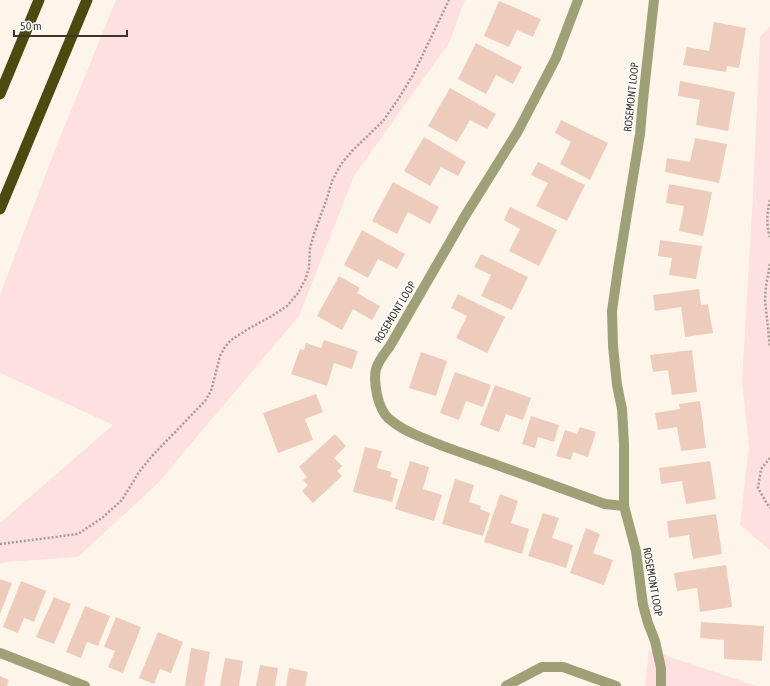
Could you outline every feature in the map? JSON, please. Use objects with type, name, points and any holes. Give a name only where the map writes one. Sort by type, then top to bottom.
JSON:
[{"type":"highway","points":[[0,94],[40,0]]},
{"type":"highway","points":[[0,209],[87,0]]},
{"type":"street","name":"ROSEMONT LOOP","points":[[578,0],[556,58],[518,131],[465,216],[390,346],[381,358],[376,370],[376,392],[380,405],[388,417],[402,428],[417,436],[605,504],[624,506]]},
{"type":"street","name":"ROSEMONT LOOP","points":[[654,0],[642,100],[640,134],[612,311],[617,385],[622,409],[624,437],[624,506],[636,551],[648,623],[661,668],[661,686]]},
{"type":"street","points":[[0,653],[86,686]]},
{"type":"street","points":[[506,686],[542,667],[563,667],[616,686]]},
{"type":"path","points":[[0,544],[78,534],[114,508],[122,500],[139,472],[151,457],[205,401],[211,391],[220,356],[225,347],[231,340],[287,306],[298,293],[309,268],[310,248],[332,181],[341,164],[383,121],[397,101],[413,75],[449,0]]},
{"type":"path","points":[[770,200],[766,219],[770,237]]},
{"type":"path","points":[[770,264],[765,300],[770,347]]},
{"type":"path","points":[[770,458],[761,469],[758,488],[770,508]]},
{"type":"shaded area","points":[[116,0],[465,0],[449,43],[354,176],[299,316],[157,484],[78,557],[6,562],[0,564],[0,523],[113,425],[0,373],[0,295],[56,147]]},
{"type":"shaded area","points":[[770,26],[770,550],[740,525],[749,446],[742,381],[753,194],[760,37]]},
{"type":"shaded area","points":[[649,650],[757,686],[645,686]]},
{"type":"building","points":[[499,1],[541,19],[533,37],[517,30],[509,47],[484,36]]},
{"type":"building","points":[[714,22],[746,28],[739,68],[727,66],[726,72],[683,65],[687,47],[709,51]]},
{"type":"building","points":[[476,43],[522,67],[513,84],[496,75],[486,94],[458,79]]},
{"type":"building","points":[[680,81],[735,92],[728,131],[696,125],[700,100],[678,96]]},
{"type":"building","points":[[450,88],[496,114],[487,129],[470,120],[457,142],[428,126]]},
{"type":"building","points":[[561,120],[608,143],[590,180],[560,164],[571,142],[555,133]]},
{"type":"building","points":[[424,137],[466,162],[458,176],[441,167],[430,186],[404,171]]},
{"type":"building","points":[[695,138],[727,144],[719,183],[665,172],[667,158],[690,162]]},
{"type":"building","points":[[538,162],[585,185],[567,221],[536,206],[548,183],[531,175]]},
{"type":"building","points":[[393,182],[439,207],[430,224],[408,212],[397,234],[372,221]]},
{"type":"building","points":[[669,184],[712,192],[703,236],[679,231],[684,206],[666,203]]},
{"type":"building","points":[[510,207],[557,230],[539,266],[509,251],[520,229],[504,220]]},
{"type":"building","points":[[362,230],[405,254],[397,269],[378,259],[368,278],[344,265]]},
{"type":"building","points":[[660,240],[702,246],[696,279],[669,275],[672,258],[658,256]]},
{"type":"building","points":[[481,254],[528,277],[512,310],[481,296],[491,275],[474,267]]},
{"type":"building","points":[[339,276],[360,288],[357,293],[380,306],[372,320],[353,309],[342,330],[317,316]]},
{"type":"building","points":[[699,289],[701,305],[708,304],[713,333],[685,337],[681,307],[655,311],[653,295]]},
{"type":"building","points":[[458,294],[505,317],[487,353],[456,338],[467,316],[451,308]]},
{"type":"building","points":[[324,340],[358,351],[352,369],[334,363],[327,386],[291,374],[300,349],[304,350],[306,343],[321,348]]},
{"type":"building","points":[[692,350],[697,392],[672,395],[668,370],[653,372],[650,355]]},
{"type":"building","points":[[421,352],[447,361],[436,396],[409,388]]},
{"type":"building","points":[[455,372],[491,385],[483,407],[466,401],[459,420],[440,413]]},
{"type":"building","points":[[495,385],[531,398],[523,420],[506,414],[499,432],[480,425]]},
{"type":"building","points":[[316,394],[323,412],[305,419],[313,440],[278,453],[263,413]]},
{"type":"building","points":[[700,401],[706,448],[681,451],[677,427],[658,430],[655,413],[680,409],[679,404]]},
{"type":"building","points":[[531,416],[559,425],[554,442],[538,437],[535,448],[522,444]]},
{"type":"building","points":[[580,427],[596,432],[588,457],[573,452],[571,460],[556,456],[565,430],[577,434]]},
{"type":"building","points":[[335,434],[346,446],[334,458],[342,466],[337,471],[342,476],[313,503],[302,491],[308,485],[303,480],[307,477],[299,467]]},
{"type":"building","points":[[365,447],[382,451],[377,468],[392,472],[390,477],[398,479],[392,502],[353,492]]},
{"type":"building","points":[[410,461],[429,467],[423,489],[442,495],[434,521],[395,509]]},
{"type":"building","points":[[710,461],[716,499],[686,504],[682,481],[661,484],[659,468]]},
{"type":"building","points":[[455,479],[474,485],[469,502],[481,506],[480,509],[490,513],[483,536],[442,524]]},
{"type":"building","points":[[500,494],[518,501],[511,523],[529,529],[522,554],[484,542]]},
{"type":"building","points":[[543,513],[559,518],[552,538],[573,545],[566,568],[528,556]]},
{"type":"building","points":[[716,514],[722,554],[693,559],[689,535],[669,538],[667,521]]},
{"type":"building","points":[[586,528],[600,534],[593,553],[613,560],[604,585],[570,573]]},
{"type":"building","points":[[726,565],[732,607],[700,612],[697,588],[677,591],[674,573]]},
{"type":"building","points":[[0,579],[12,583],[0,614]]},
{"type":"building","points":[[21,581],[46,591],[34,622],[24,618],[18,633],[3,627]]},
{"type":"building","points":[[54,597],[71,604],[54,644],[36,637]]},
{"type":"building","points":[[85,606],[110,616],[98,646],[87,642],[81,658],[66,652]]},
{"type":"building","points":[[116,617],[141,627],[123,673],[108,667],[115,651],[104,647]]},
{"type":"building","points":[[701,622],[764,626],[762,661],[724,659],[724,640],[700,638]]},
{"type":"building","points":[[158,632],[183,642],[171,673],[160,669],[154,684],[139,678]]},
{"type":"building","points":[[191,648],[210,652],[204,686],[185,686]]},
{"type":"building","points":[[225,658],[243,661],[239,686],[220,686]]},
{"type":"building","points":[[260,665],[278,668],[275,686],[256,686]]},
{"type":"building","points":[[289,668],[308,672],[305,686],[286,686]]},
{"type":"building","points":[[0,676],[9,680],[7,686],[0,686]]}]
